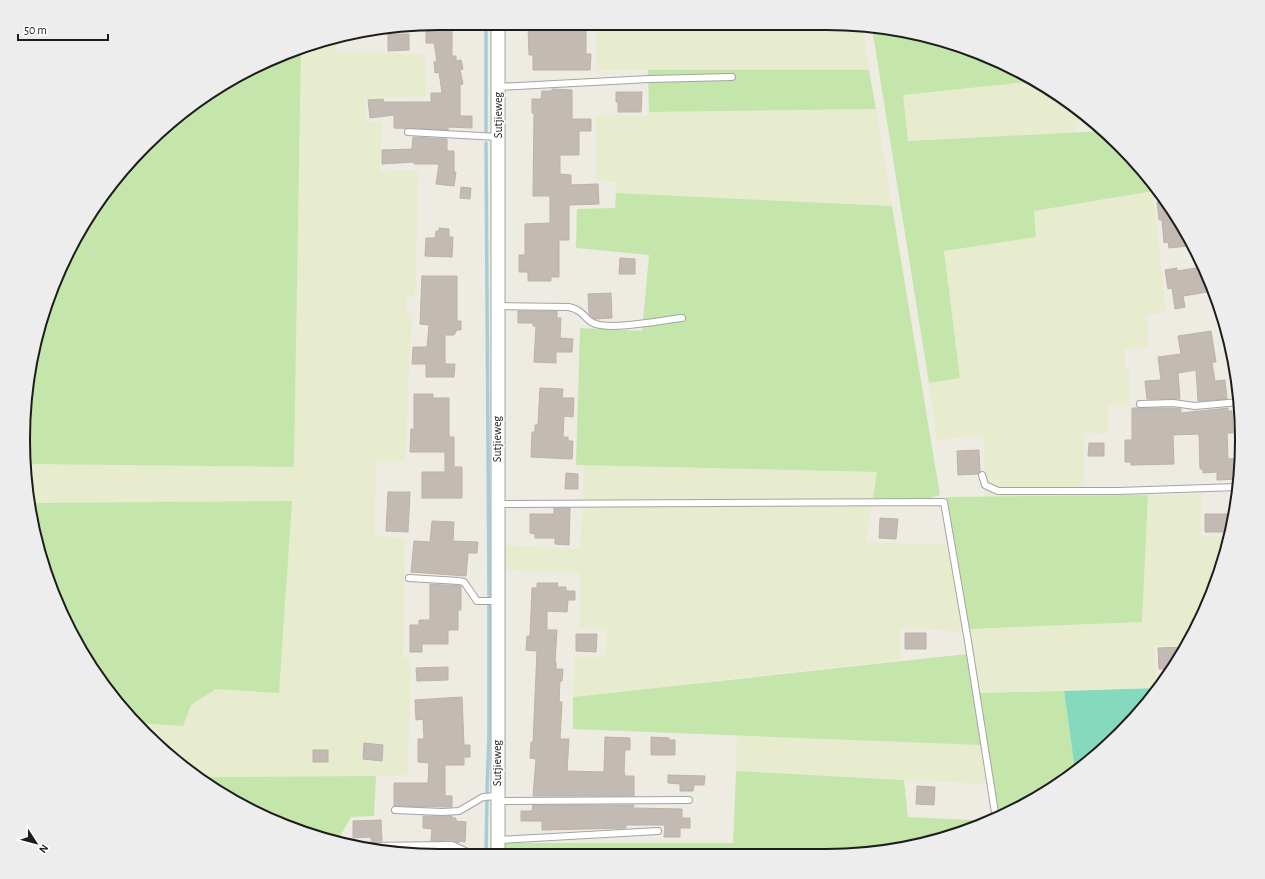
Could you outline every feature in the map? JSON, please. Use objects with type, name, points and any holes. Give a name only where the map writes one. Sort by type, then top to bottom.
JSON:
[{"type":"street","name":"Sutjieweg","points":[[498,30],[497,601],[498,849]]},
{"type":"lane","points":[[498,87],[649,79],[732,77]]},
{"type":"lane","points":[[408,132],[498,137]]},
{"type":"lane","points":[[498,306],[568,307],[579,309],[589,322],[597,325],[611,326],[682,318]]},
{"type":"lane","points":[[1140,404],[1173,403],[1195,406],[1233,403]]},
{"type":"lane","points":[[982,475],[985,485],[998,491],[1132,491],[1232,487]]},
{"type":"lane","points":[[497,504],[944,502],[995,812]]},
{"type":"lane","points":[[409,578],[464,582],[477,601],[497,601]]},
{"type":"lane","points":[[395,810],[459,811],[483,797],[689,800]]},
{"type":"lane","points":[[499,840],[658,831]]},
{"type":"lane","points":[[392,846],[452,845],[461,849]]},
{"type":"green space","points":[[597,30],[826,30],[864,32],[869,70],[596,70]]},
{"type":"green space","points":[[873,33],[905,38],[957,52],[1007,72],[1025,82],[903,95],[908,141],[1095,131],[1133,169],[1151,191],[1034,211],[1036,237],[944,251],[960,378],[929,383]]},
{"type":"green space","points":[[335,44],[336,52],[425,54],[426,96],[365,99],[366,121],[382,122],[380,171],[419,170],[415,297],[406,297],[407,313],[412,314],[405,461],[376,461],[374,536],[405,538],[403,658],[411,658],[408,775],[208,777],[169,747],[145,723],[183,725],[191,705],[216,689],[279,693],[292,501],[36,503],[31,464],[294,467],[301,55]]},
{"type":"green space","points":[[301,55],[294,467],[31,464],[30,440],[34,386],[44,334],[61,283],[72,258],[99,212],[132,169],[169,132],[190,115],[212,99],[258,72]]},
{"type":"green space","points":[[648,70],[869,70],[876,109],[649,112]]},
{"type":"green space","points":[[1025,82],[1053,99],[1083,121],[1077,122],[1076,132],[908,141],[902,95]]},
{"type":"green space","points":[[876,109],[892,206],[616,193],[617,182],[596,180],[596,115],[648,116],[649,112]]},
{"type":"green space","points":[[1151,191],[1153,195],[1166,313],[1147,314],[1148,347],[1125,348],[1125,369],[1129,369],[1130,405],[1109,405],[1108,434],[1084,433],[1083,496],[985,497],[983,435],[937,440],[929,383],[960,377],[944,251],[1036,237],[1034,211]]},
{"type":"green space","points":[[616,193],[892,206],[940,495],[919,501],[873,498],[877,472],[576,465],[580,328],[642,331],[649,255],[576,248],[577,209],[615,208]]},
{"type":"green space","points":[[584,465],[877,472],[866,542],[947,545],[963,632],[901,627],[900,660],[573,697],[574,657],[605,657],[606,629],[579,629],[581,573],[503,570],[503,545],[580,549]]},
{"type":"green space","points":[[1202,494],[1201,536],[1223,536],[1204,596],[1193,621],[1179,645],[1154,646],[1156,680],[1151,688],[979,693],[969,629],[1142,622],[1148,495]]},
{"type":"green space","points":[[1148,495],[1142,622],[969,629],[947,497]]},
{"type":"green space","points":[[292,501],[279,693],[216,689],[191,705],[183,726],[145,724],[132,710],[99,667],[72,621],[52,571],[44,545],[36,503]]},
{"type":"green space","points":[[967,654],[981,745],[573,729],[573,697]]},
{"type":"green space","points":[[1151,688],[1115,729],[1074,765],[1064,691]]},
{"type":"green space","points":[[1064,691],[1074,765],[1030,794],[996,812],[979,693]]},
{"type":"green space","points":[[737,735],[981,745],[986,784],[736,771]]},
{"type":"green space","points":[[736,771],[904,780],[908,817],[976,820],[931,835],[905,841],[852,848],[503,849],[503,843],[733,843]]},
{"type":"green space","points":[[376,776],[374,816],[351,817],[340,836],[334,835],[283,818],[258,807],[208,777]]},
{"type":"building","points":[[452,30],[452,56],[456,56],[456,61],[461,60],[463,69],[460,70],[463,84],[460,85],[460,116],[472,116],[472,128],[448,127],[448,130],[394,128],[394,115],[370,118],[368,100],[383,99],[384,102],[431,102],[431,93],[442,93],[439,72],[435,73],[434,62],[437,61],[434,43],[426,43],[426,31]]},
{"type":"building","points":[[528,30],[586,30],[586,54],[591,54],[590,70],[533,70],[533,55],[529,55]]},
{"type":"building","points":[[388,34],[409,34],[409,50],[388,51]]},
{"type":"building","points":[[552,89],[572,90],[572,119],[591,119],[591,131],[579,131],[579,155],[560,155],[560,174],[571,175],[571,185],[598,184],[599,204],[569,205],[569,240],[559,240],[559,277],[551,277],[551,281],[528,281],[528,272],[519,272],[519,255],[525,255],[525,224],[550,223],[550,196],[533,196],[534,113],[532,113],[532,99],[541,99],[542,91],[552,91]]},
{"type":"building","points":[[616,92],[642,92],[641,112],[618,112]]},
{"type":"building","points":[[413,137],[447,139],[447,151],[454,151],[454,172],[456,172],[454,186],[436,184],[439,164],[414,164],[414,162],[382,164],[382,150],[412,149]]},
{"type":"building","points":[[461,187],[471,188],[470,199],[460,198]]},
{"type":"building","points":[[1157,202],[1159,202],[1166,212],[1186,246],[1169,248],[1168,242],[1164,243],[1162,220],[1159,220]]},
{"type":"building","points":[[439,228],[449,229],[449,237],[453,237],[452,257],[425,256],[426,238],[435,238],[436,231],[439,231]]},
{"type":"building","points":[[620,258],[635,259],[635,274],[619,274]]},
{"type":"building","points":[[1177,268],[1177,271],[1197,268],[1207,292],[1183,296],[1185,307],[1175,309],[1172,288],[1168,289],[1165,270]]},
{"type":"building","points":[[422,276],[457,276],[457,321],[461,321],[461,330],[457,330],[454,335],[445,335],[445,364],[455,364],[454,377],[426,377],[426,364],[412,364],[413,347],[427,347],[429,325],[420,324]]},
{"type":"building","points":[[611,293],[612,318],[595,319],[592,317],[589,314],[588,294]]},
{"type":"building","points":[[518,311],[557,311],[557,318],[561,318],[560,338],[573,339],[572,352],[556,352],[556,363],[534,362],[536,326],[533,326],[533,323],[518,323]]},
{"type":"building","points":[[1211,331],[1216,362],[1212,362],[1215,381],[1225,380],[1227,399],[1198,401],[1196,370],[1178,373],[1180,399],[1147,399],[1145,381],[1161,380],[1158,357],[1181,354],[1178,336]]},
{"type":"building","points":[[540,388],[563,389],[562,398],[574,398],[573,417],[564,416],[563,437],[568,437],[568,441],[573,441],[572,459],[531,457],[532,432],[535,432],[535,425],[538,425]]},
{"type":"building","points":[[414,394],[433,394],[433,398],[449,398],[449,437],[454,437],[454,467],[462,467],[462,498],[422,498],[422,472],[445,472],[445,452],[410,452],[411,429],[414,429]]},
{"type":"building","points":[[1132,408],[1173,408],[1181,409],[1181,413],[1228,408],[1228,411],[1232,411],[1233,433],[1227,433],[1228,459],[1234,459],[1233,479],[1217,480],[1217,472],[1203,473],[1203,469],[1200,469],[1199,434],[1173,435],[1174,464],[1131,465],[1131,462],[1125,462],[1125,440],[1132,440]]},
{"type":"building","points":[[1089,443],[1104,443],[1104,456],[1088,456]]},
{"type":"building","points":[[979,450],[980,471],[978,474],[958,475],[957,451]]},
{"type":"building","points":[[566,473],[578,474],[578,489],[565,489]]},
{"type":"building","points":[[388,492],[410,492],[408,532],[386,531]]},
{"type":"building","points":[[554,508],[570,508],[569,545],[555,544],[555,538],[535,538],[535,534],[530,533],[530,514],[554,514]]},
{"type":"building","points":[[1205,514],[1228,514],[1224,532],[1205,532]]},
{"type":"building","points":[[880,518],[898,519],[896,539],[879,538]]},
{"type":"building","points":[[432,521],[454,522],[453,541],[478,542],[477,553],[468,553],[466,576],[411,572],[414,541],[430,542]]},
{"type":"building","points":[[537,583],[558,583],[557,587],[566,587],[566,591],[575,591],[575,600],[568,600],[567,612],[547,611],[547,630],[557,630],[556,669],[563,669],[562,681],[560,681],[559,702],[562,702],[560,739],[569,739],[567,771],[604,772],[605,737],[630,738],[630,750],[625,750],[624,772],[625,776],[634,776],[634,796],[533,796],[536,759],[530,758],[531,742],[533,742],[537,651],[526,650],[527,636],[530,636],[532,588],[537,588]]},
{"type":"building","points":[[430,584],[461,586],[461,610],[458,610],[458,630],[448,630],[448,644],[422,644],[422,652],[410,652],[410,625],[419,625],[419,620],[430,620]]},
{"type":"building","points":[[905,633],[926,633],[926,649],[905,649]]},
{"type":"building","points":[[576,634],[597,634],[596,652],[576,651]]},
{"type":"building","points":[[1178,647],[1165,669],[1159,669],[1158,648]]},
{"type":"building","points":[[448,667],[448,680],[417,681],[416,668]]},
{"type":"building","points":[[462,697],[464,745],[470,745],[470,757],[464,757],[464,765],[445,765],[445,796],[452,796],[452,807],[394,806],[394,783],[428,783],[429,763],[418,762],[418,739],[424,739],[423,719],[416,720],[415,700]]},
{"type":"building","points":[[651,737],[669,738],[669,740],[675,740],[675,755],[651,755]]},
{"type":"building","points":[[364,743],[383,745],[382,761],[363,759]]},
{"type":"building","points":[[313,750],[328,750],[328,762],[313,762]]},
{"type":"building","points":[[668,775],[705,776],[704,785],[694,785],[693,791],[680,791],[680,784],[668,783]]},
{"type":"building","points":[[917,786],[935,787],[934,805],[916,804]]},
{"type":"building","points":[[533,805],[634,805],[633,808],[682,809],[682,818],[690,818],[690,828],[680,828],[680,837],[664,837],[665,825],[626,825],[626,828],[542,830],[542,821],[521,821],[521,811],[532,811]]},
{"type":"building","points":[[423,816],[452,816],[452,818],[456,818],[456,821],[466,822],[465,842],[459,841],[459,843],[452,840],[431,841],[432,829],[423,828]]},
{"type":"building","points":[[381,820],[382,841],[371,841],[371,837],[353,838],[353,821]]},
{"type":"waterway","points":[[486,30],[486,132]]},
{"type":"waterway","points":[[486,143],[489,596]]},
{"type":"waterway","points":[[487,793],[489,734],[489,606]]},
{"type":"waterway","points":[[486,849],[487,799]]}]
